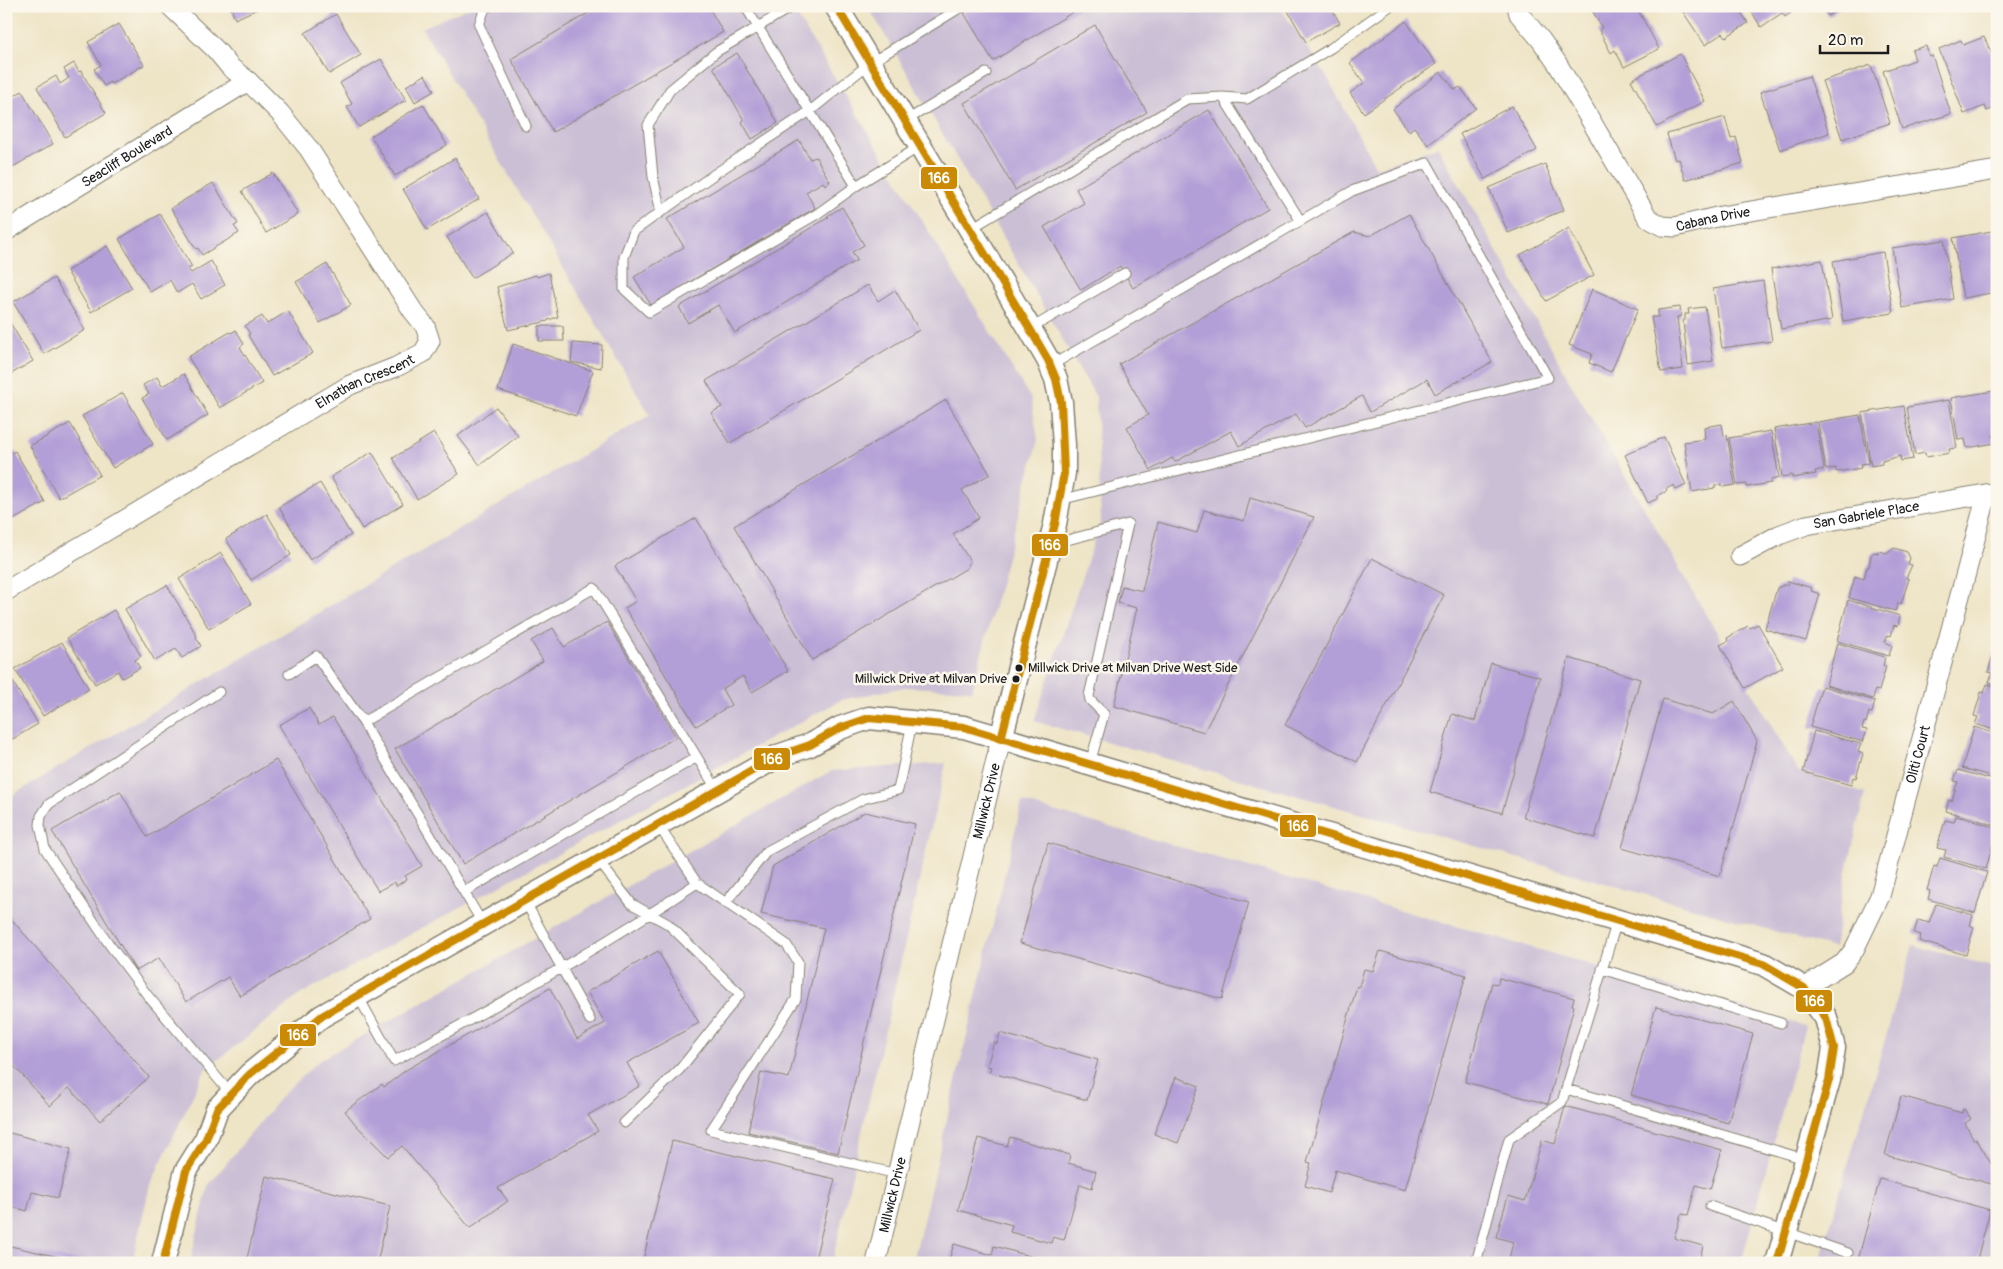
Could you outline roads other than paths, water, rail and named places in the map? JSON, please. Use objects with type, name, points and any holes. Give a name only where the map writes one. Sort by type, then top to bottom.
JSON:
[{"type":"street","name":"Elnathan Crescent","points":[[6,591],[350,385],[423,353],[430,341],[425,326],[413,311],[309,149],[280,113],[248,81],[230,67],[216,50],[170,6]]},
{"type":"street","name":"Millwick Drive","points":[[836,6],[1030,329],[1050,366],[1056,379],[1061,402],[1064,446],[1064,473],[1050,545],[1001,739],[876,1263]]},
{"type":"street","name":"Cabana Drive","points":[[1517,6],[1518,14],[1541,40],[1557,63],[1641,208],[1648,218],[1662,226],[1681,227],[1721,216],[1997,170]]},
{"type":"street","name":"Seacliff Boulevard","points":[[6,231],[248,81]]},
{"type":"street","name":"San Gabriele Place","points":[[1740,556],[1779,535],[1806,525],[1992,493]]},
{"type":"street","name":"Oliti Court","points":[[1804,988],[1844,964],[1854,950],[1880,896],[1992,493]]},
{"type":"street","points":[[163,1263],[186,1171],[206,1139],[216,1109],[250,1074],[322,1016],[778,756],[810,745],[848,725],[869,718],[913,720],[964,727],[1763,964],[1804,988],[1826,1018],[1834,1048],[1829,1080],[1777,1263]]},
{"type":"lane","points":[[490,6],[485,8],[479,25],[526,126]]},
{"type":"lane","points":[[745,6],[856,186]]},
{"type":"lane","points":[[661,212],[653,177],[648,125],[670,90],[716,52],[793,6]]},
{"type":"lane","points":[[920,146],[856,186],[817,214],[649,312],[624,289],[624,258],[634,231],[810,111],[870,63],[963,6]]},
{"type":"lane","points":[[970,230],[1187,99],[1223,96],[1247,99],[1331,48],[1390,6]]},
{"type":"lane","points":[[905,121],[986,73]]},
{"type":"lane","points":[[1223,96],[1300,220]]},
{"type":"lane","points":[[1050,366],[1352,191],[1427,164],[1548,378],[1059,500]]},
{"type":"lane","points":[[1030,329],[1125,273]]},
{"type":"lane","points":[[1050,545],[1128,524],[1089,696],[1090,700],[1104,714],[1090,765]]},
{"type":"lane","points":[[362,722],[594,588],[717,790]]},
{"type":"lane","points":[[289,674],[316,656],[362,722],[483,924]]},
{"type":"lane","points":[[219,692],[49,804],[41,816],[40,825],[45,849],[109,944],[148,996],[231,1094]]},
{"type":"lane","points":[[726,902],[767,851],[863,799],[898,790],[913,720]]},
{"type":"lane","points":[[464,892],[697,757]]},
{"type":"lane","points":[[658,824],[697,883],[786,944],[798,962],[796,999],[711,1130],[897,1174]]},
{"type":"lane","points":[[597,859],[632,904],[668,924],[740,994],[680,1069],[624,1123]]},
{"type":"lane","points":[[358,996],[394,1061],[481,1015],[650,915],[697,883]]},
{"type":"lane","points":[[524,901],[590,1020]]},
{"type":"lane","points":[[1476,1263],[1509,1139],[1562,1102],[1617,921]]},
{"type":"lane","points":[[1602,969],[1781,1023]]},
{"type":"lane","points":[[1566,1089],[1806,1160]]},
{"type":"lane","points":[[1710,1206],[1848,1253]]},
{"type":"place","name":"Millwick Drive at Milvan Drive West Side","points":[[1019,668]]},
{"type":"place","name":"Millwick Drive at Milvan Drive","points":[[1016,679]]}]
